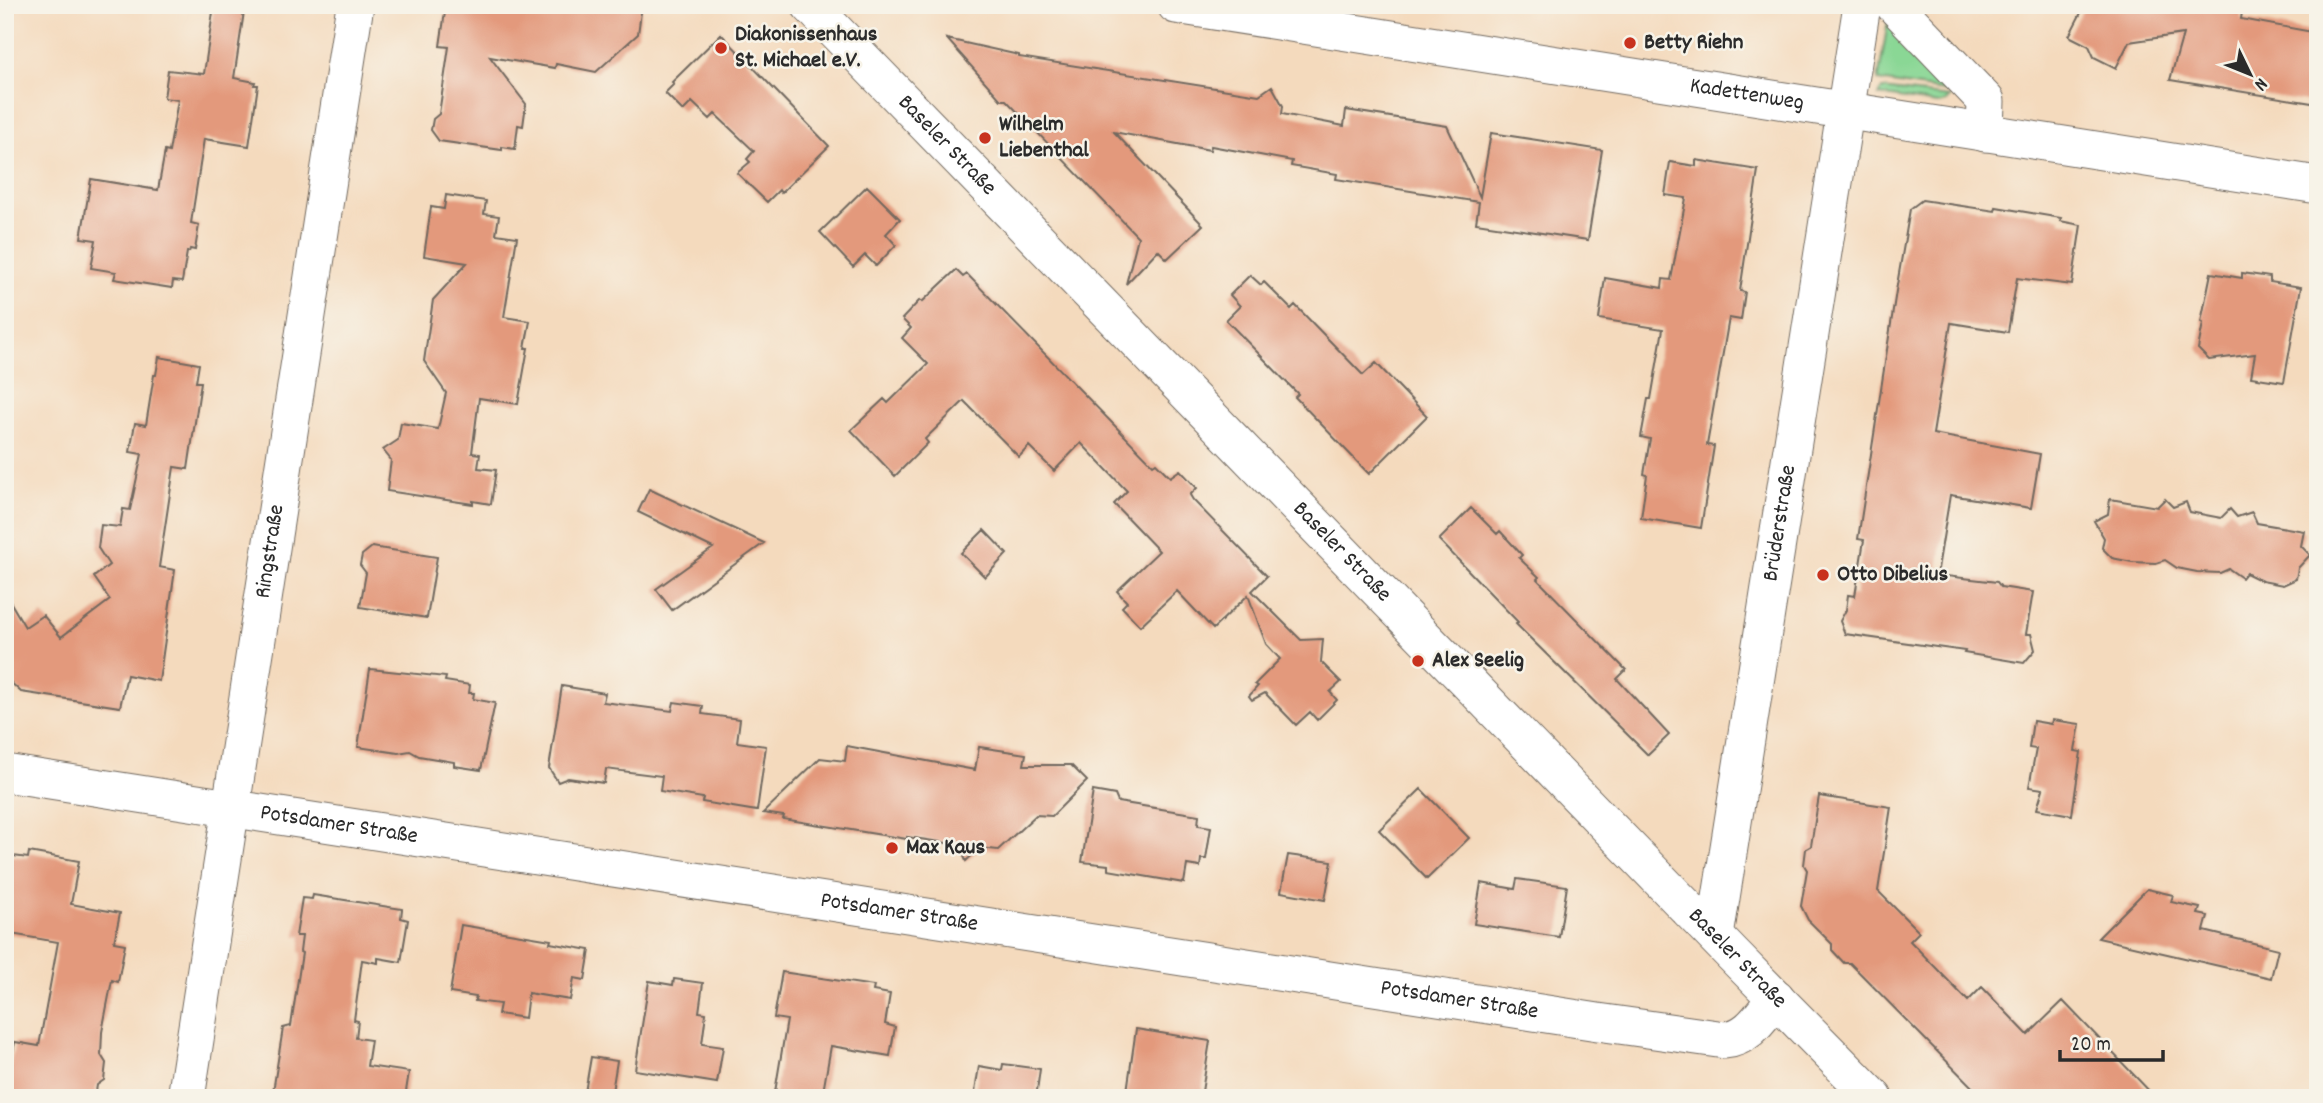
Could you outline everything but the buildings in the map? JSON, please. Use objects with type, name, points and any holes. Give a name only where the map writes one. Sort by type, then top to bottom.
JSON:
[{"type":"street","name":"Ringstraße","points":[[187,1098],[355,5]]},
{"type":"street","name":"Baseler Straße","points":[[810,5],[1874,1098]]},
{"type":"street","name":"Kadettenweg","points":[[1176,5],[2318,185]]},
{"type":"street","name":"Brüderstraße","points":[[1715,936],[1862,5]]},
{"type":"street","points":[[1894,5],[1986,101],[1985,133]]},
{"type":"street","name":"Potsdamer Straße","points":[[5,773],[1725,1040],[1739,1038],[1751,1029],[1776,998]]},
{"type":"green space","points":[[1888,22],[1952,92],[1878,81]]},
{"type":"green space","points":[[1882,89],[1950,97],[1946,102],[1937,104],[1879,95]]},
{"type":"place","name":"Betty Riehn","points":[[1630,43]]},
{"type":"place","name":"Diakonissenhaus St. Michael e.V.","points":[[721,48]]},
{"type":"place","name":"Wilhelm Liebenthal","points":[[985,138]]},
{"type":"place","name":"Otto Dibelius","points":[[1823,575]]},
{"type":"place","name":"Alex Seelig","points":[[1418,661]]},
{"type":"place","name":"Max Kaus","points":[[892,848]]}]
